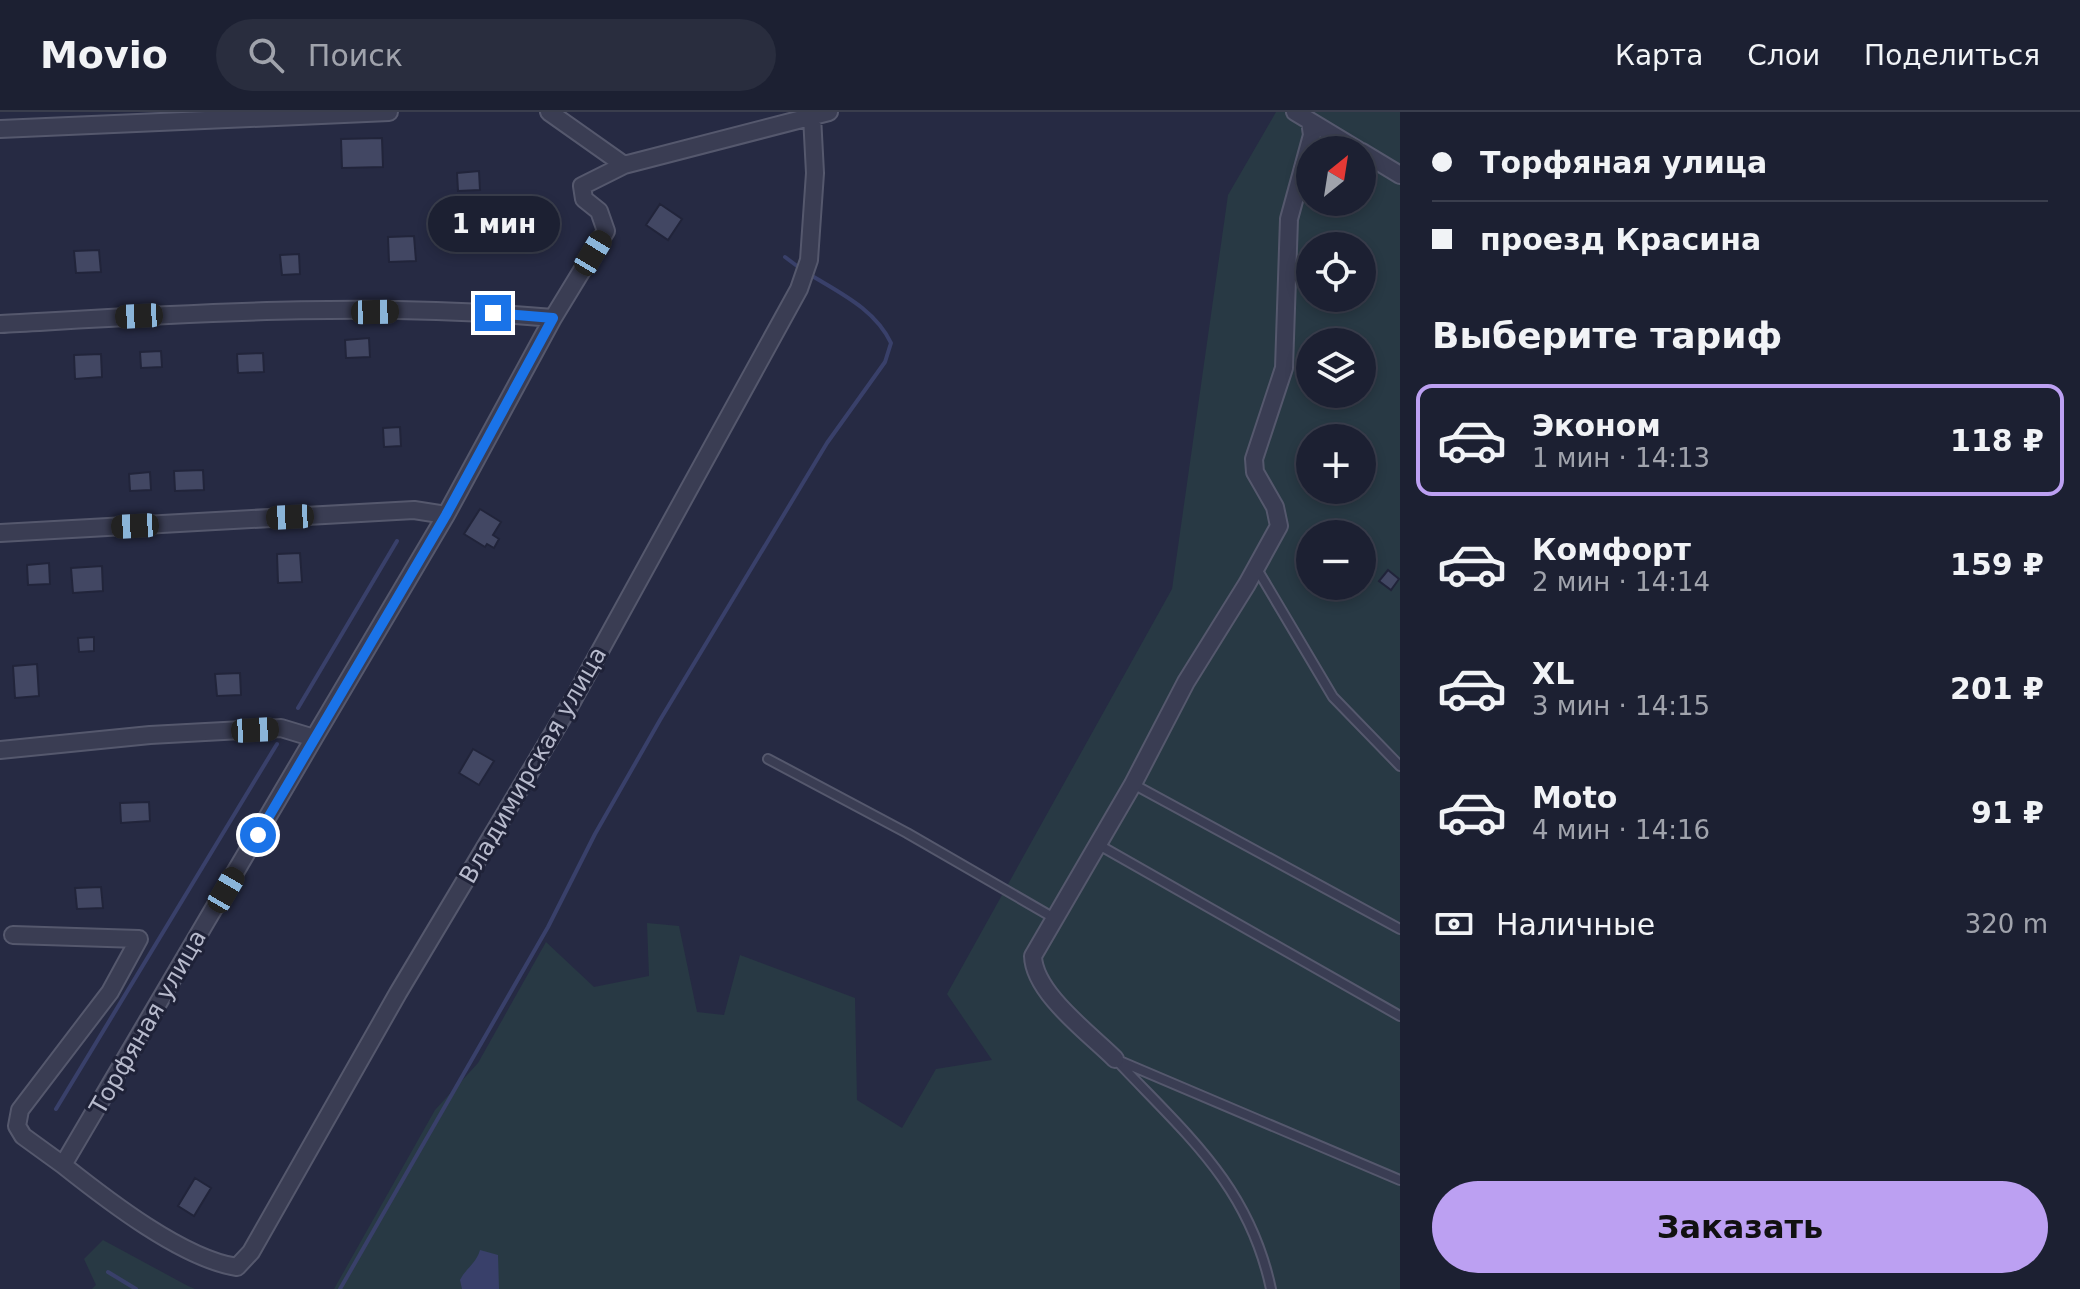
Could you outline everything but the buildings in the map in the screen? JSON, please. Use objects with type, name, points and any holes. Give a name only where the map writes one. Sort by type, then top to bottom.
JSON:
[{"type":"street","points":[[0,129],[389,112]]},
{"type":"street","points":[[549,112],[624,165],[820,114]]},
{"type":"street","name":"Владимирская улица","points":[[63,1165],[115,1207],[217,1264],[237,1267],[251,1252],[398,993],[573,700],[807,273],[820,114]]},
{"type":"street","points":[[1303,116],[1336,136]]},
{"type":"street","points":[[1115,1059],[1047,991],[1033,972],[1033,956],[1099,845],[1186,682],[1279,526],[1275,507],[1255,472],[1254,459],[1284,368],[1289,219],[1312,135],[1303,116]]},
{"type":"street","points":[[1376,161],[1400,175]]},
{"type":"street","name":"Торфяная улица","points":[[63,1165],[446,515],[553,318],[606,231],[599,211],[584,199],[582,186],[624,165]]},
{"type":"street","points":[[0,324],[139,316],[464,310],[553,318]]},
{"type":"street","points":[[0,533],[414,510],[446,515]]},
{"type":"street","points":[[0,750],[150,735],[281,728],[314,738]]},
{"type":"street","points":[[13,935],[139,939],[110,992],[20,1110],[17,1126],[23,1136],[63,1165]]},
{"type":"lane","points":[[1256,569],[1333,697],[1400,766]]},
{"type":"lane","points":[[768,759],[907,833],[1054,918]]},
{"type":"lane","points":[[1133,784],[1400,929]]},
{"type":"lane","points":[[1099,845],[1400,1016]]},
{"type":"lane","points":[[1115,1059],[1400,1180]]},
{"type":"lane","points":[[1115,1059],[1232,1188],[1246,1213],[1271,1289]]},
{"type":"shaded area","points":[[1276,112],[1400,112],[1400,1289],[334,1289],[435,1110],[478,1063],[546,942],[594,987],[649,976],[647,923],[679,926],[697,1012],[724,1015],[740,955],[855,998],[857,1100],[902,1128],[936,1069],[992,1060],[947,994],[1172,589],[1228,195]]},
{"type":"shaded area","points":[[103,1240],[195,1289],[92,1289],[96,1285],[84,1259]]},
{"type":"water","points":[[480,1250],[498,1255],[499,1289],[462,1289],[460,1280]]},
{"type":"waterway","points":[[785,257],[801,269]]},
{"type":"waterway","points":[[340,1289],[548,927],[595,834],[660,720],[827,443],[885,362],[891,343],[876,321],[856,303],[809,274]]},
{"type":"waterway","points":[[298,708],[397,541]]},
{"type":"waterway","points":[[56,1109],[277,744]]},
{"type":"waterway","points":[[108,1272],[136,1289]]},
{"type":"route","points":[[258,835],[446,515],[553,318],[493,313]]}]
